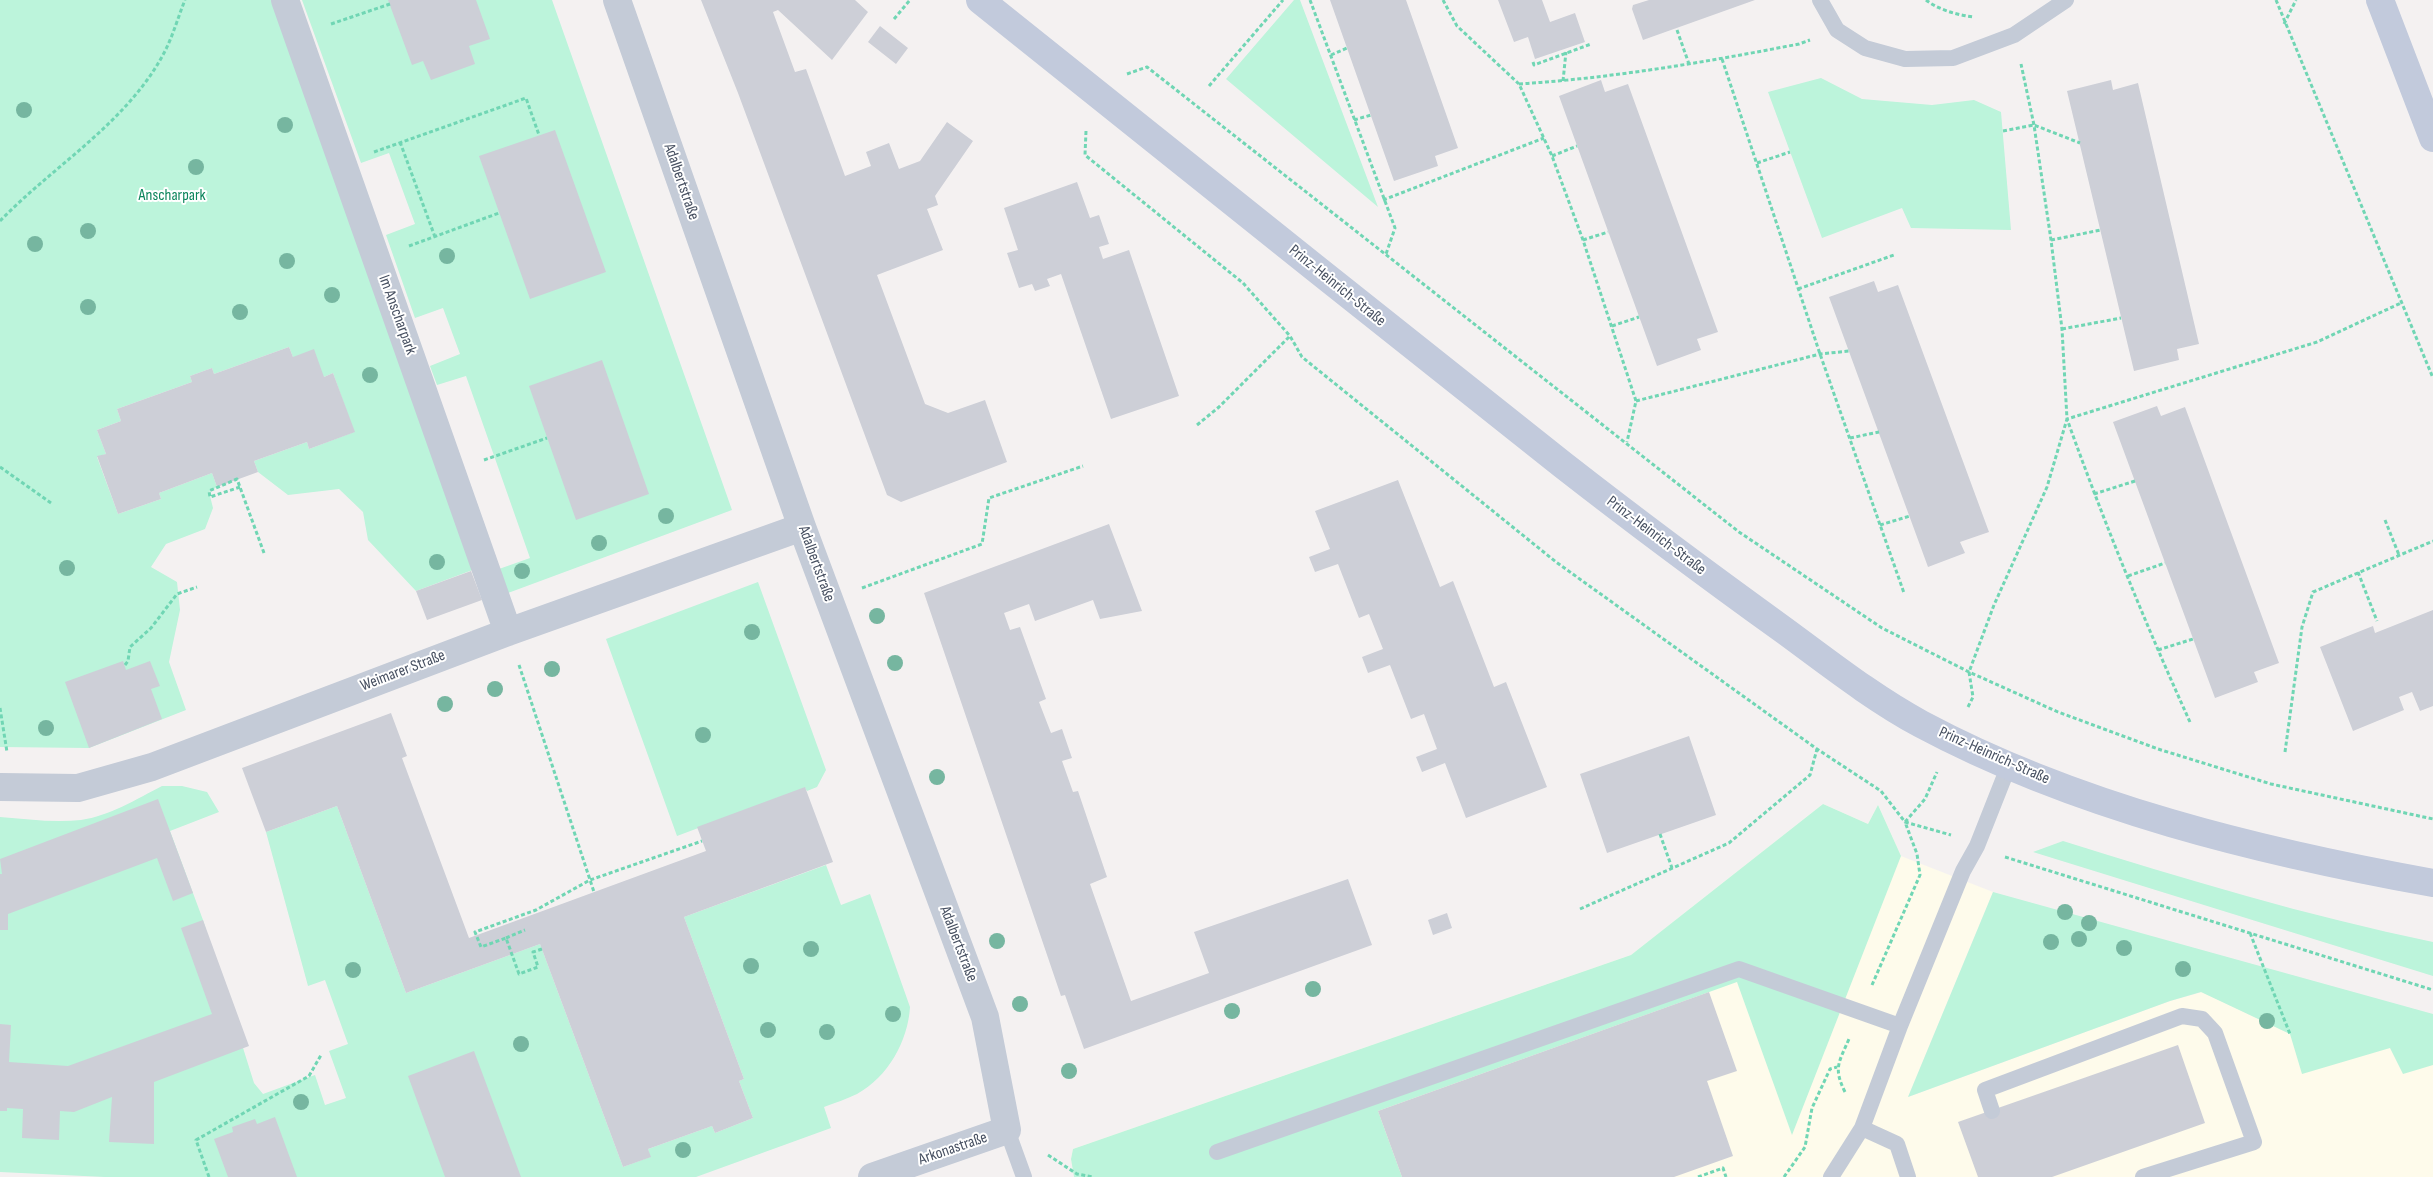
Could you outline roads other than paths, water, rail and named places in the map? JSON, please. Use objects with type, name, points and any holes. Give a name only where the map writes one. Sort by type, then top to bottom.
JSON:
[{"type":"main road","name":"Prinz-Heinrich-Straße","points":[[980,0],[1439,367],[1662,542],[1867,691],[1923,725],[2009,765],[2113,806],[2241,842],[2433,884]]},
{"type":"main road","points":[[2380,0],[2433,138]]},
{"type":"street","name":"Im Anscharpark","points":[[285,0],[508,632]]},
{"type":"street","name":"Adalbertstraße","points":[[617,0],[802,527],[985,1017],[1007,1130]]},
{"type":"street","name":"Weimarer Straße","points":[[4,787],[78,788],[152,767],[508,632],[802,527]]},
{"type":"street","name":"Arkonastraße","points":[[872,1177],[1007,1130]]},
{"type":"lane","points":[[1820,0],[1837,30],[1865,48],[1905,59],[1953,58],[2014,35],[2066,0]]},
{"type":"lane","points":[[1831,1177],[1862,1128],[1900,1026],[1963,871],[1976,846],[2009,765]]},
{"type":"lane","points":[[1217,1152],[1739,969],[1900,1026]]},
{"type":"lane","points":[[1992,1111],[1985,1090],[2182,1016],[2202,1019],[2214,1033],[2254,1142],[2143,1177]]},
{"type":"lane","points":[[1862,1128],[1897,1144],[1908,1177]]},
{"type":"lane","points":[[1007,1130],[1024,1177]]},
{"type":"park label","name":"Anscharpark","points":[[172,196]]}]
